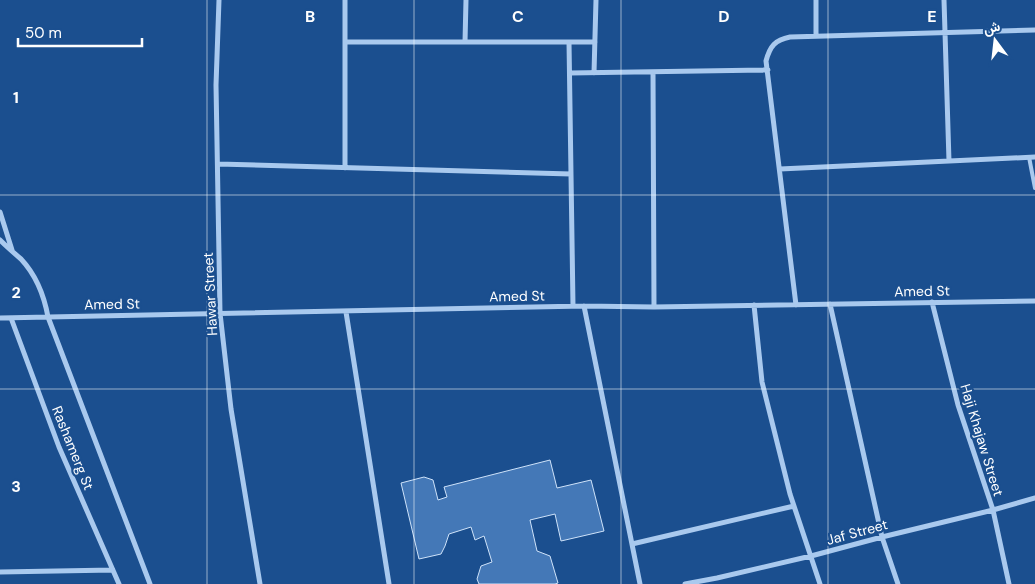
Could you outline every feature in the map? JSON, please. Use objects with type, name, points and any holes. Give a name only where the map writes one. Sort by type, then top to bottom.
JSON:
[{"type":"street","name":"Hawar Street","points":[[218,0],[216,85],[220,314],[231,409],[260,584]]},
{"type":"street","points":[[345,0],[345,168]]},
{"type":"street","points":[[465,42],[466,0]]},
{"type":"street","points":[[594,73],[596,0]]},
{"type":"street","points":[[816,0],[816,36]]},
{"type":"street","points":[[944,0],[949,161]]},
{"type":"street","points":[[796,305],[766,61],[768,52],[774,44],[781,39],[790,37],[1035,30]]},
{"type":"street","points":[[345,42],[595,42]]},
{"type":"street","points":[[569,42],[573,306]]},
{"type":"street","points":[[570,74],[768,70]]},
{"type":"street","points":[[653,72],[654,307]]},
{"type":"street","points":[[780,169],[1032,157]]},
{"type":"street","points":[[218,164],[571,174]]},
{"type":"street","points":[[0,212],[13,252]]},
{"type":"street","points":[[0,240],[30,270],[42,292],[48,317],[150,584]]},
{"type":"street","name":"Amed St","points":[[0,318],[573,306],[654,307],[1035,301]]},
{"type":"street","name":"‌Haji Khajaw Street","points":[[932,302],[958,405],[993,510],[1009,584]]},
{"type":"street","points":[[830,304],[882,537],[898,584]]},
{"type":"street","points":[[754,305],[762,382],[794,506],[820,584]]},
{"type":"street","points":[[584,306],[640,584]]},
{"type":"street","points":[[346,312],[389,584]]},
{"type":"street","name":"Rashamerg St","points":[[11,318],[59,447],[119,584]]},
{"type":"street","name":"Jaf Street","points":[[684,584],[811,556],[1035,498]]},
{"type":"street","points":[[632,544],[794,506]]},
{"type":"street","points":[[0,572],[114,570]]},
{"type":"street","points":[[716,578],[719,584]]},
{"type":"lane","points":[[1032,157],[1035,188]]},
{"type":"building","points":[[550,460],[557,488],[591,480],[604,531],[561,541],[555,514],[530,520],[537,551],[550,556],[558,583],[479,584],[477,579],[481,566],[492,562],[484,536],[475,540],[471,527],[449,534],[441,554],[419,559],[401,483],[424,477],[433,480],[438,500],[447,497],[444,487]]}]
